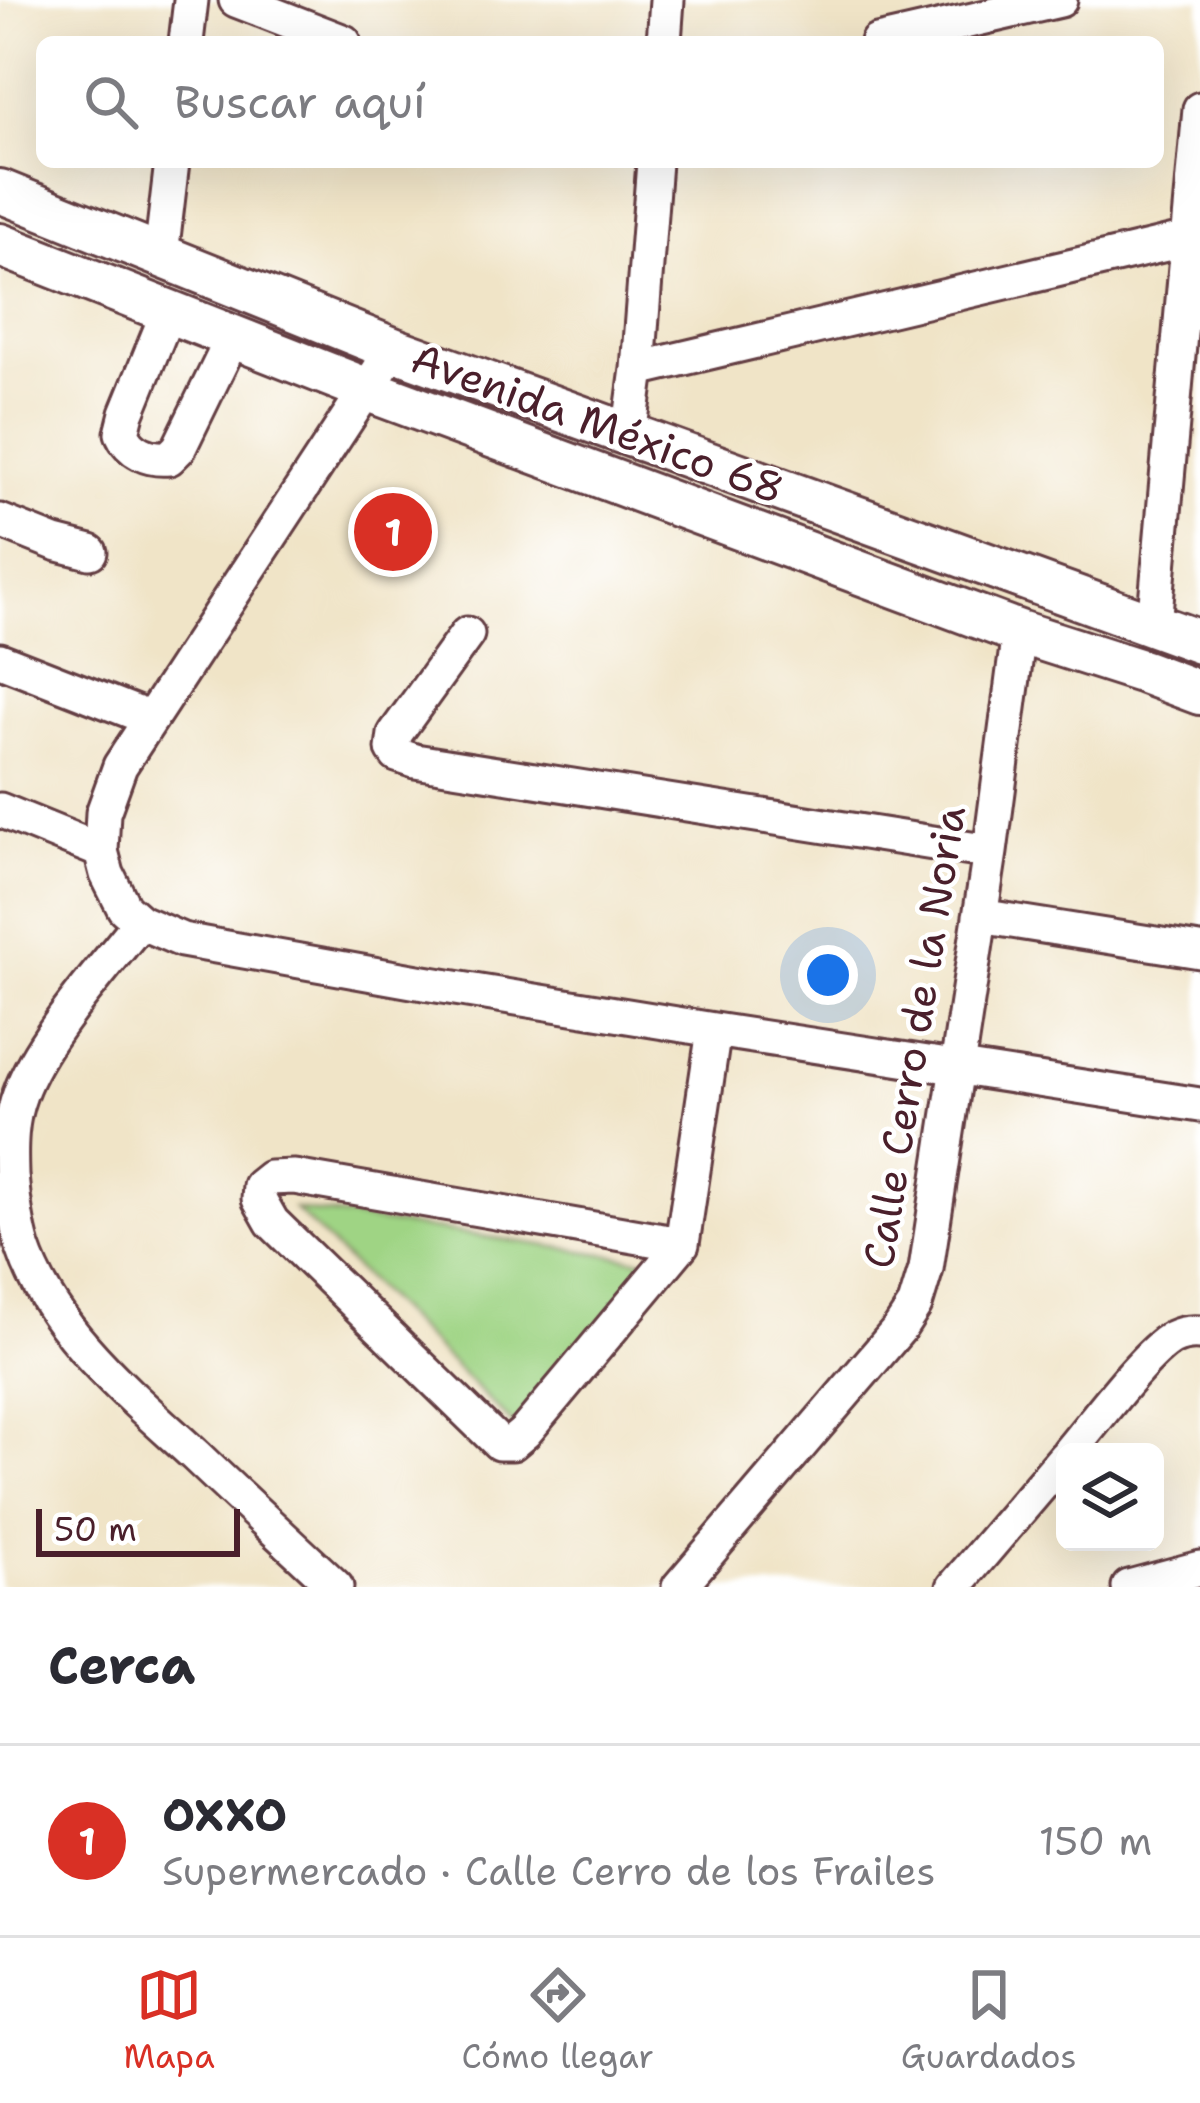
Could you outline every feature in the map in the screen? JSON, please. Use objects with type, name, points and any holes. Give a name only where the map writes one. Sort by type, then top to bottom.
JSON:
[{"type":"main road","name":"Avenida México 68","points":[[0,191],[394,349],[1200,642]]},
{"type":"main road","name":"Avenida México 68","points":[[0,245],[368,390],[1019,632],[1200,693]]},
{"type":"street","points":[[187,36],[191,0]]},
{"type":"street","points":[[236,0],[329,36]]},
{"type":"street","points":[[664,36],[667,0]]},
{"type":"street","points":[[903,36],[1060,0]]},
{"type":"street","points":[[1154,626],[1191,306],[1200,109]]},
{"type":"street","points":[[161,255],[171,168]]},
{"type":"street","points":[[629,435],[654,168]]},
{"type":"street","points":[[638,369],[1194,238]]},
{"type":"street","points":[[168,312],[122,433],[133,449],[152,458],[169,458],[179,448],[233,337]]},
{"type":"street","points":[[394,349],[120,766],[104,813],[101,851],[124,908],[140,922],[182,940],[714,1030],[1200,1105]]},
{"type":"street","points":[[0,521],[90,552]]},
{"type":"street","name":"Calle Cerro de la Noria","points":[[679,1587],[915,1305],[926,1269],[958,1066],[1019,632]]},
{"type":"street","points":[[467,634],[395,734],[392,742],[397,755],[990,852]]},
{"type":"street","points":[[0,660],[151,719]]},
{"type":"street","points":[[0,810],[101,851]]},
{"type":"street","points":[[980,916],[1200,951]]},
{"type":"street","points":[[140,922],[38,1056],[20,1092],[10,1158],[12,1259],[68,1328],[142,1406],[336,1587]]},
{"type":"street","points":[[682,1244],[294,1177],[265,1180],[258,1192],[272,1222],[495,1440],[512,1443],[682,1244],[714,1030]]},
{"type":"street","points":[[1076,1443],[1170,1339],[1200,1333]]},
{"type":"street","points":[[954,1587],[1056,1467]]},
{"type":"street","points":[[1129,1587],[1200,1568]]},
{"type":"green space","points":[[295,1209],[652,1261],[517,1428]]},
{"type":"place","name":"OXXO","points":[[393,532]]}]
